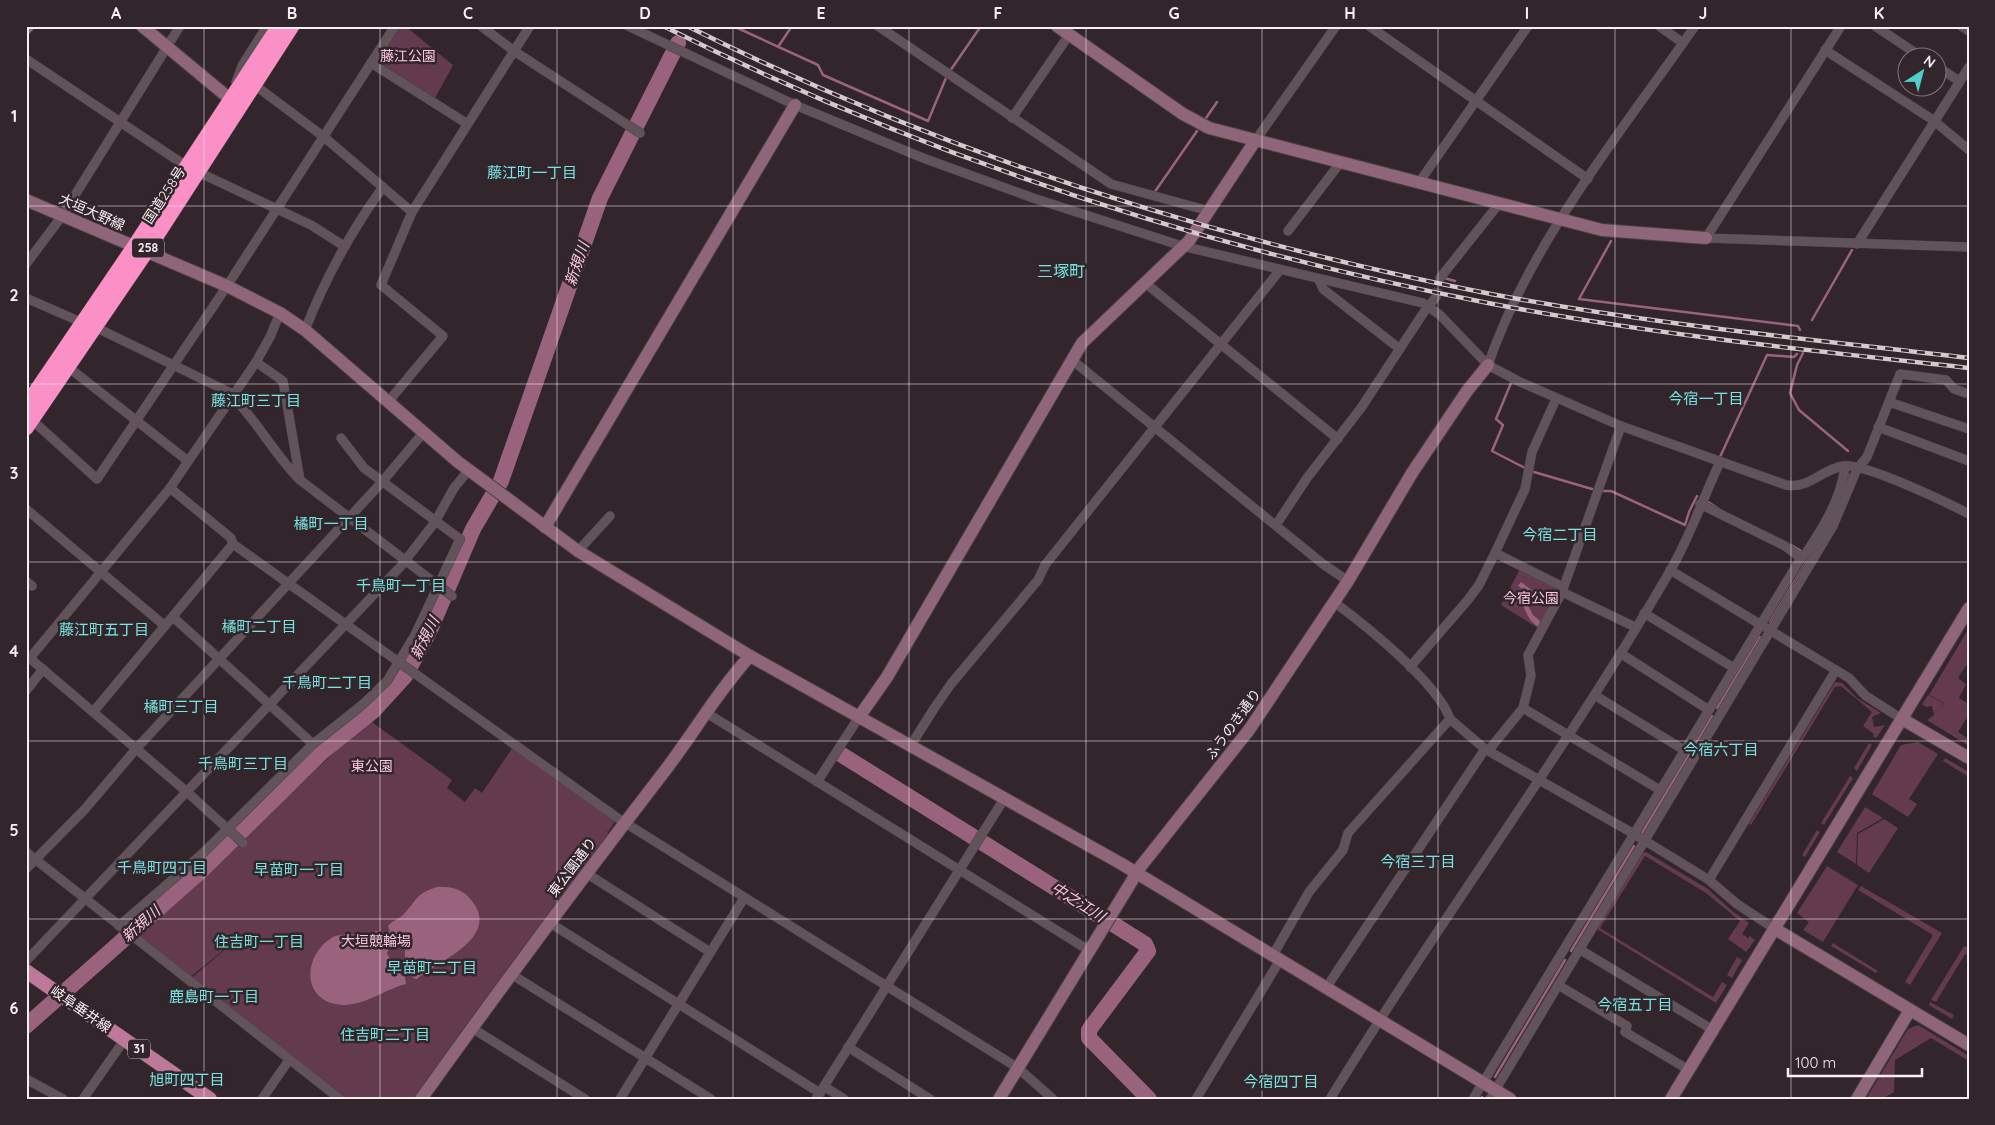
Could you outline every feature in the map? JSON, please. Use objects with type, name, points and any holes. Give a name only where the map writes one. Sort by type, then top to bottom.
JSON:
[{"type":"highway","name":"国道258号","points":[[192,169],[211,151],[262,63],[279,26]]},
{"type":"highway","name":"国道258号","points":[[26,406],[89,325],[140,250],[192,169],[230,99],[292,26]]},
{"type":"highway","name":"国道258号","points":[[29,424],[68,367],[89,325]]},
{"type":"main road","name":"岐阜垂井線","points":[[26,971],[210,1099]]},
{"type":"street","points":[[142,26],[230,99],[242,66],[267,26]]},
{"type":"street","points":[[26,264],[62,216],[180,26]]},
{"type":"street","points":[[211,151],[232,132],[298,26]]},
{"type":"street","points":[[29,424],[97,479],[227,286],[395,26]]},
{"type":"street","points":[[481,26],[514,52],[640,133]]},
{"type":"street","points":[[388,402],[443,336],[381,285],[412,212],[466,123],[530,26]]},
{"type":"street","points":[[628,26],[795,104],[923,158],[1033,198],[1182,246],[1319,280],[1415,300],[1440,315],[1488,364],[1556,399],[1621,426],[1720,462],[1798,487],[1828,471],[1845,466],[1902,483],[1969,514]]},
{"type":"street","points":[[1057,26],[1198,123],[1209,128],[1560,221],[1628,234],[1969,247]]},
{"type":"street","points":[[817,782],[887,677],[1082,343],[1189,241],[1255,141],[1336,26]]},
{"type":"street","points":[[1368,26],[1588,179]]},
{"type":"street","points":[[1418,184],[1528,26]]},
{"type":"street","points":[[1659,26],[1683,43]]},
{"type":"street","points":[[1488,364],[1514,303],[1568,204],[1588,179],[1695,26]]},
{"type":"street","points":[[1706,238],[1841,26]]},
{"type":"street","points":[[1875,26],[1908,48]]},
{"type":"street","points":[[1961,26],[1969,31]]},
{"type":"street","points":[[882,27],[1012,118],[1111,184],[1209,211]]},
{"type":"street","points":[[1012,118],[1069,35]]},
{"type":"street","points":[[1825,50],[1934,120],[1969,150]]},
{"type":"street","points":[[26,59],[119,123],[192,169],[310,225],[344,246]]},
{"type":"street","points":[[371,63],[466,123]]},
{"type":"street","points":[[1857,244],[1969,67]]},
{"type":"street","points":[[1948,74],[1959,81]]},
{"type":"street","points":[[260,89],[324,136],[412,212]]},
{"type":"street","points":[[545,527],[795,104]]},
{"type":"street","points":[[1288,231],[1340,163]]},
{"type":"street","points":[[305,330],[324,284],[344,246],[383,187]]},
{"type":"street","name":"大垣大野線","points":[[26,200],[227,286],[280,313],[305,330],[468,471],[578,551],[750,656],[1137,874],[1483,1083],[1492,1094],[1510,1099]]},
{"type":"street","points":[[1440,278],[1498,205]]},
{"type":"street","points":[[911,745],[940,699],[1038,580],[1045,565],[1223,345],[1280,270]]},
{"type":"street","points":[[1319,280],[1323,289],[1400,349]]},
{"type":"street","points":[[1144,282],[1338,439]]},
{"type":"street","points":[[1276,525],[1436,297]]},
{"type":"street","points":[[26,298],[174,364],[232,395],[247,411],[283,463],[300,480],[452,596]]},
{"type":"street","points":[[243,843],[94,711],[28,656],[101,572],[170,488],[256,362],[270,337],[280,313]]},
{"type":"street","points":[[1072,360],[1348,582]]},
{"type":"street","points":[[256,362],[283,381],[300,480]]},
{"type":"street","name":"ふうのき通り","points":[[999,1099],[1137,874],[1249,730],[1348,582],[1412,473],[1467,391],[1488,364]]},
{"type":"street","points":[[68,367],[188,461]]},
{"type":"street","points":[[1492,1094],[1841,512],[1856,469],[1866,457],[1900,374],[1946,380],[1954,389],[1969,394]]},
{"type":"street","points":[[1410,667],[1479,585],[1524,489],[1532,452],[1556,399]]},
{"type":"street","points":[[1889,402],[1969,429]]},
{"type":"street","points":[[1326,988],[1487,750],[1523,708],[1531,676],[1528,655],[1562,590],[1621,426]]},
{"type":"street","points":[[1878,427],[1969,461]]},
{"type":"street","points":[[26,869],[85,809],[136,749],[382,482],[423,433]]},
{"type":"street","points":[[121,928],[229,829],[313,744],[362,706],[387,681],[401,663],[440,587],[460,539],[364,468],[341,438]]},
{"type":"street","points":[[1330,1099],[1378,1020],[1596,696],[1670,570],[1720,462]]},
{"type":"street","points":[[1473,1099],[1760,625],[1830,515],[1844,477],[1845,466]]},
{"type":"street","points":[[26,961],[405,561],[435,522],[450,495],[468,471]]},
{"type":"street","points":[[170,488],[231,538],[233,544],[625,823],[1018,1068],[1053,1099]]},
{"type":"street","points":[[1700,504],[1785,546],[1801,558]]},
{"type":"street","points":[[26,509],[165,626]]},
{"type":"street","points":[[578,551],[610,516]]},
{"type":"street","points":[[94,711],[233,544]]},
{"type":"street","points":[[1495,553],[1635,627]]},
{"type":"street","points":[[1670,570],[1849,678],[1866,696],[1969,758]]},
{"type":"street","points":[[1334,602],[1362,622],[1410,667],[1447,709],[1450,719],[1487,750],[1540,778],[1634,834],[1709,880],[1737,904],[1775,929],[1969,1045]]},
{"type":"street","points":[[1671,1099],[1969,608]]},
{"type":"street","points":[[1644,613],[1734,668]]},
{"type":"street","points":[[172,617],[313,744]]},
{"type":"street","points":[[1620,653],[1709,710]]},
{"type":"street","name":"東公園通り","points":[[421,1099],[586,873],[678,754],[705,712],[750,656]]},
{"type":"street","points":[[26,691],[43,669]]},
{"type":"street","points":[[1709,880],[1836,670]]},
{"type":"street","points":[[1596,696],[1684,750]]},
{"type":"street","points":[[1523,708],[1660,790]]},
{"type":"street","points":[[705,712],[1090,951]]},
{"type":"street","points":[[1196,1099],[1276,958],[1309,892],[1343,850],[1348,833],[1450,719]]},
{"type":"street","points":[[820,1093],[1004,799]]},
{"type":"street","points":[[26,852],[340,1099]]},
{"type":"street","points":[[586,873],[710,952]]},
{"type":"street","points":[[620,1099],[744,898]]},
{"type":"street","points":[[550,923],[820,1093],[844,1099]]},
{"type":"street","points":[[1579,949],[1713,1030]]},
{"type":"street","points":[[511,974],[711,1099]]},
{"type":"street","points":[[1558,985],[1627,1026],[1625,1032],[1689,1070]]},
{"type":"street","points":[[1857,1099],[1910,1010]]},
{"type":"street","points":[[472,1028],[585,1099]]},
{"type":"street","points":[[83,1099],[125,1039]]},
{"type":"street","points":[[848,1046],[930,1099]]},
{"type":"street","points":[[262,1099],[289,1060]]},
{"type":"street","points":[[26,1079],[62,1099]]},
{"type":"green space","name":"藤江公園","points":[[401,26],[405,26],[453,65],[435,98],[377,62]]},
{"type":"green space","name":"今宿公園","points":[[1520,569],[1559,588],[1539,629],[1501,605]]},
{"type":"green space","points":[[1969,628],[1969,661],[1958,678],[1966,684],[1959,698],[1969,704],[1969,714],[1958,732],[1969,739],[1969,746],[1927,720],[1934,715],[1932,706],[1926,707],[1922,704],[1928,695],[1943,703],[1940,708],[1944,703],[1929,695]]},
{"type":"green space","points":[[1835,682],[1842,683],[1857,698],[1881,713],[1872,717],[1874,727],[1885,725],[1876,738],[1873,736],[1874,734],[1863,726],[1872,712],[1841,686],[1835,687],[1751,825],[1749,824]]},
{"type":"green space","name":"大垣競輪場","points":[[369,720],[452,780],[447,788],[465,802],[475,788],[482,793],[513,747],[616,820],[608,832],[605,830],[609,834],[413,1099],[340,1099],[188,981],[242,935],[188,979],[138,938]]},
{"type":"green space","points":[[1918,742],[1938,754],[1909,799],[1917,804],[1908,817],[1872,794],[1901,745]]},
{"type":"green space","points":[[1869,743],[1872,745],[1857,771],[1854,768]]},
{"type":"green space","points":[[1945,758],[1969,772],[1969,777],[1943,761]]},
{"type":"green space","points":[[1850,776],[1853,778],[1824,825],[1821,823]]},
{"type":"green space","points":[[1865,807],[1883,818],[1857,833],[1856,864],[1837,852]]},
{"type":"green space","points":[[1884,819],[1898,828],[1869,873],[1857,865],[1858,834]]},
{"type":"green space","points":[[1817,830],[1820,832],[1805,857],[1802,855]]},
{"type":"green space","points":[[1646,852],[1708,889],[1749,923],[1742,934],[1748,938],[1750,936],[1755,940],[1746,952],[1728,939],[1740,921],[1706,893],[1645,856],[1600,928],[1713,997],[1722,982],[1727,985],[1716,1003],[1597,929],[1642,853]]},
{"type":"green space","points":[[1827,866],[1858,885],[1823,942],[1803,930],[1809,922],[1797,913]]},
{"type":"green space","points":[[1861,886],[1942,933],[1910,985],[1905,982],[1933,935],[1858,890]]},
{"type":"green space","points":[[1833,943],[1878,971],[1876,973],[1831,946]]},
{"type":"green space","points":[[1964,946],[1969,948],[1969,956],[1965,954],[1936,1002],[1931,1000]]},
{"type":"green space","points":[[1737,957],[1742,960],[1732,978],[1727,975]]},
{"type":"green space","points":[[1930,1002],[1954,1015],[1952,1019],[1929,1005]]},
{"type":"green space","points":[[1918,1025],[1969,1056],[1969,1061],[1931,1038],[1895,1060],[1894,1092],[1882,1099],[1866,1099],[1908,1029]]},
{"type":"shaded area","points":[[1521,582],[1534,592],[1528,605],[1533,615],[1540,621],[1539,627],[1531,620],[1522,603],[1527,592],[1518,586]]},
{"type":"shaded area","points":[[437,887],[456,889],[465,894],[472,901],[479,914],[479,926],[473,937],[463,947],[417,979],[413,978],[405,958],[405,948],[396,942],[393,936],[390,938],[387,932],[390,931],[388,926],[404,914],[417,898]]},
{"type":"shaded area","points":[[379,931],[389,947],[387,954],[401,975],[405,976],[406,984],[368,1000],[352,1004],[330,1003],[320,997],[314,989],[311,979],[311,968],[314,958],[321,948],[334,937]]},
{"type":"waterway","points":[[733,26],[818,65],[823,75],[928,121],[946,78]]},
{"type":"waterway","points":[[778,47],[792,26]]},
{"type":"waterway","points":[[950,71],[981,26]]},
{"type":"waterway","name":"新規川","points":[[26,1026],[203,869],[322,752],[373,711],[405,676],[429,632],[473,529],[501,481],[600,198],[678,43]]},
{"type":"waterway","points":[[1206,118],[1217,102]]},
{"type":"waterway","points":[[1154,193],[1197,131]]},
{"type":"waterway","points":[[1611,241],[1579,299],[1798,326],[1800,330]]},
{"type":"waterway","points":[[1812,320],[1852,250]]},
{"type":"waterway","points":[[1444,278],[1455,281]]},
{"type":"waterway","points":[[1803,353],[1797,365],[1790,393],[1799,410],[1848,451]]},
{"type":"waterway","points":[[1720,457],[1767,355],[1794,357],[1797,354]]},
{"type":"waterway","points":[[1511,383],[1496,419],[1503,425],[1492,451],[1525,468]]},
{"type":"waterway","points":[[1534,472],[1592,489]]},
{"type":"waterway","points":[[1845,487],[1848,474]]},
{"type":"waterway","points":[[1603,491],[1611,491],[1685,525],[1697,496]]},
{"type":"waterway","points":[[1708,502],[1719,509]]},
{"type":"waterway","points":[[1791,545],[1801,551]]},
{"type":"waterway","points":[[1770,622],[1810,556]]},
{"type":"waterway","points":[[1717,708],[1760,637]]},
{"type":"waterway","points":[[1642,833],[1712,716]]},
{"type":"waterway","name":"中之江川","points":[[842,755],[1145,944],[1148,951],[1089,1030],[1089,1038],[1149,1099]]},
{"type":"waterway","points":[[1571,951],[1634,846]]},
{"type":"waterway","points":[[1495,1077],[1565,960]]},
{"type":"tunnel","points":[[1436,297],[1440,278]]},
{"type":"railway","points":[[663,26],[762,73],[862,116],[963,156],[1066,193],[1275,255],[1381,281],[1488,303],[1608,324],[1848,355],[1969,368]]},
{"type":"railway","points":[[687,26],[783,71],[880,113],[980,152],[1080,187],[1182,219],[1284,247],[1387,272],[1550,305],[1729,330],[1969,358]]},
{"type":"district","name":"藤江町一丁目","points":[[532,173]]},
{"type":"district","name":"三塚町","points":[[1061,271]]},
{"type":"district","name":"今宿一丁目","points":[[1706,399]]},
{"type":"district","name":"藤江町三丁目","points":[[256,401]]},
{"type":"district","name":"橘町一丁目","points":[[331,524]]},
{"type":"district","name":"今宿二丁目","points":[[1560,535]]},
{"type":"district","name":"千鳥町一丁目","points":[[401,586]]},
{"type":"district","name":"橘町二丁目","points":[[259,627]]},
{"type":"district","name":"藤江町五丁目","points":[[104,630]]},
{"type":"district","name":"千鳥町二丁目","points":[[327,683]]},
{"type":"district","name":"橘町三丁目","points":[[181,707]]},
{"type":"district","name":"今宿六丁目","points":[[1721,750]]},
{"type":"district","name":"千鳥町三丁目","points":[[243,764]]},
{"type":"district","name":"今宿三丁目","points":[[1418,862]]},
{"type":"district","name":"千鳥町四丁目","points":[[162,868]]},
{"type":"district","name":"早苗町一丁目","points":[[299,870]]},
{"type":"district","name":"住吉町一丁目","points":[[259,942]]},
{"type":"district","name":"早苗町二丁目","points":[[432,968]]},
{"type":"district","name":"鹿島町一丁目","points":[[214,997]]},
{"type":"district","name":"今宿五丁目","points":[[1635,1005]]},
{"type":"district","name":"住吉町二丁目","points":[[385,1035]]},
{"type":"district","name":"旭町四丁目","points":[[187,1080]]},
{"type":"district","name":"今宿四丁目","points":[[1281,1082]]},
{"type":"park label","name":"東公園","points":[[372,766]]}]
